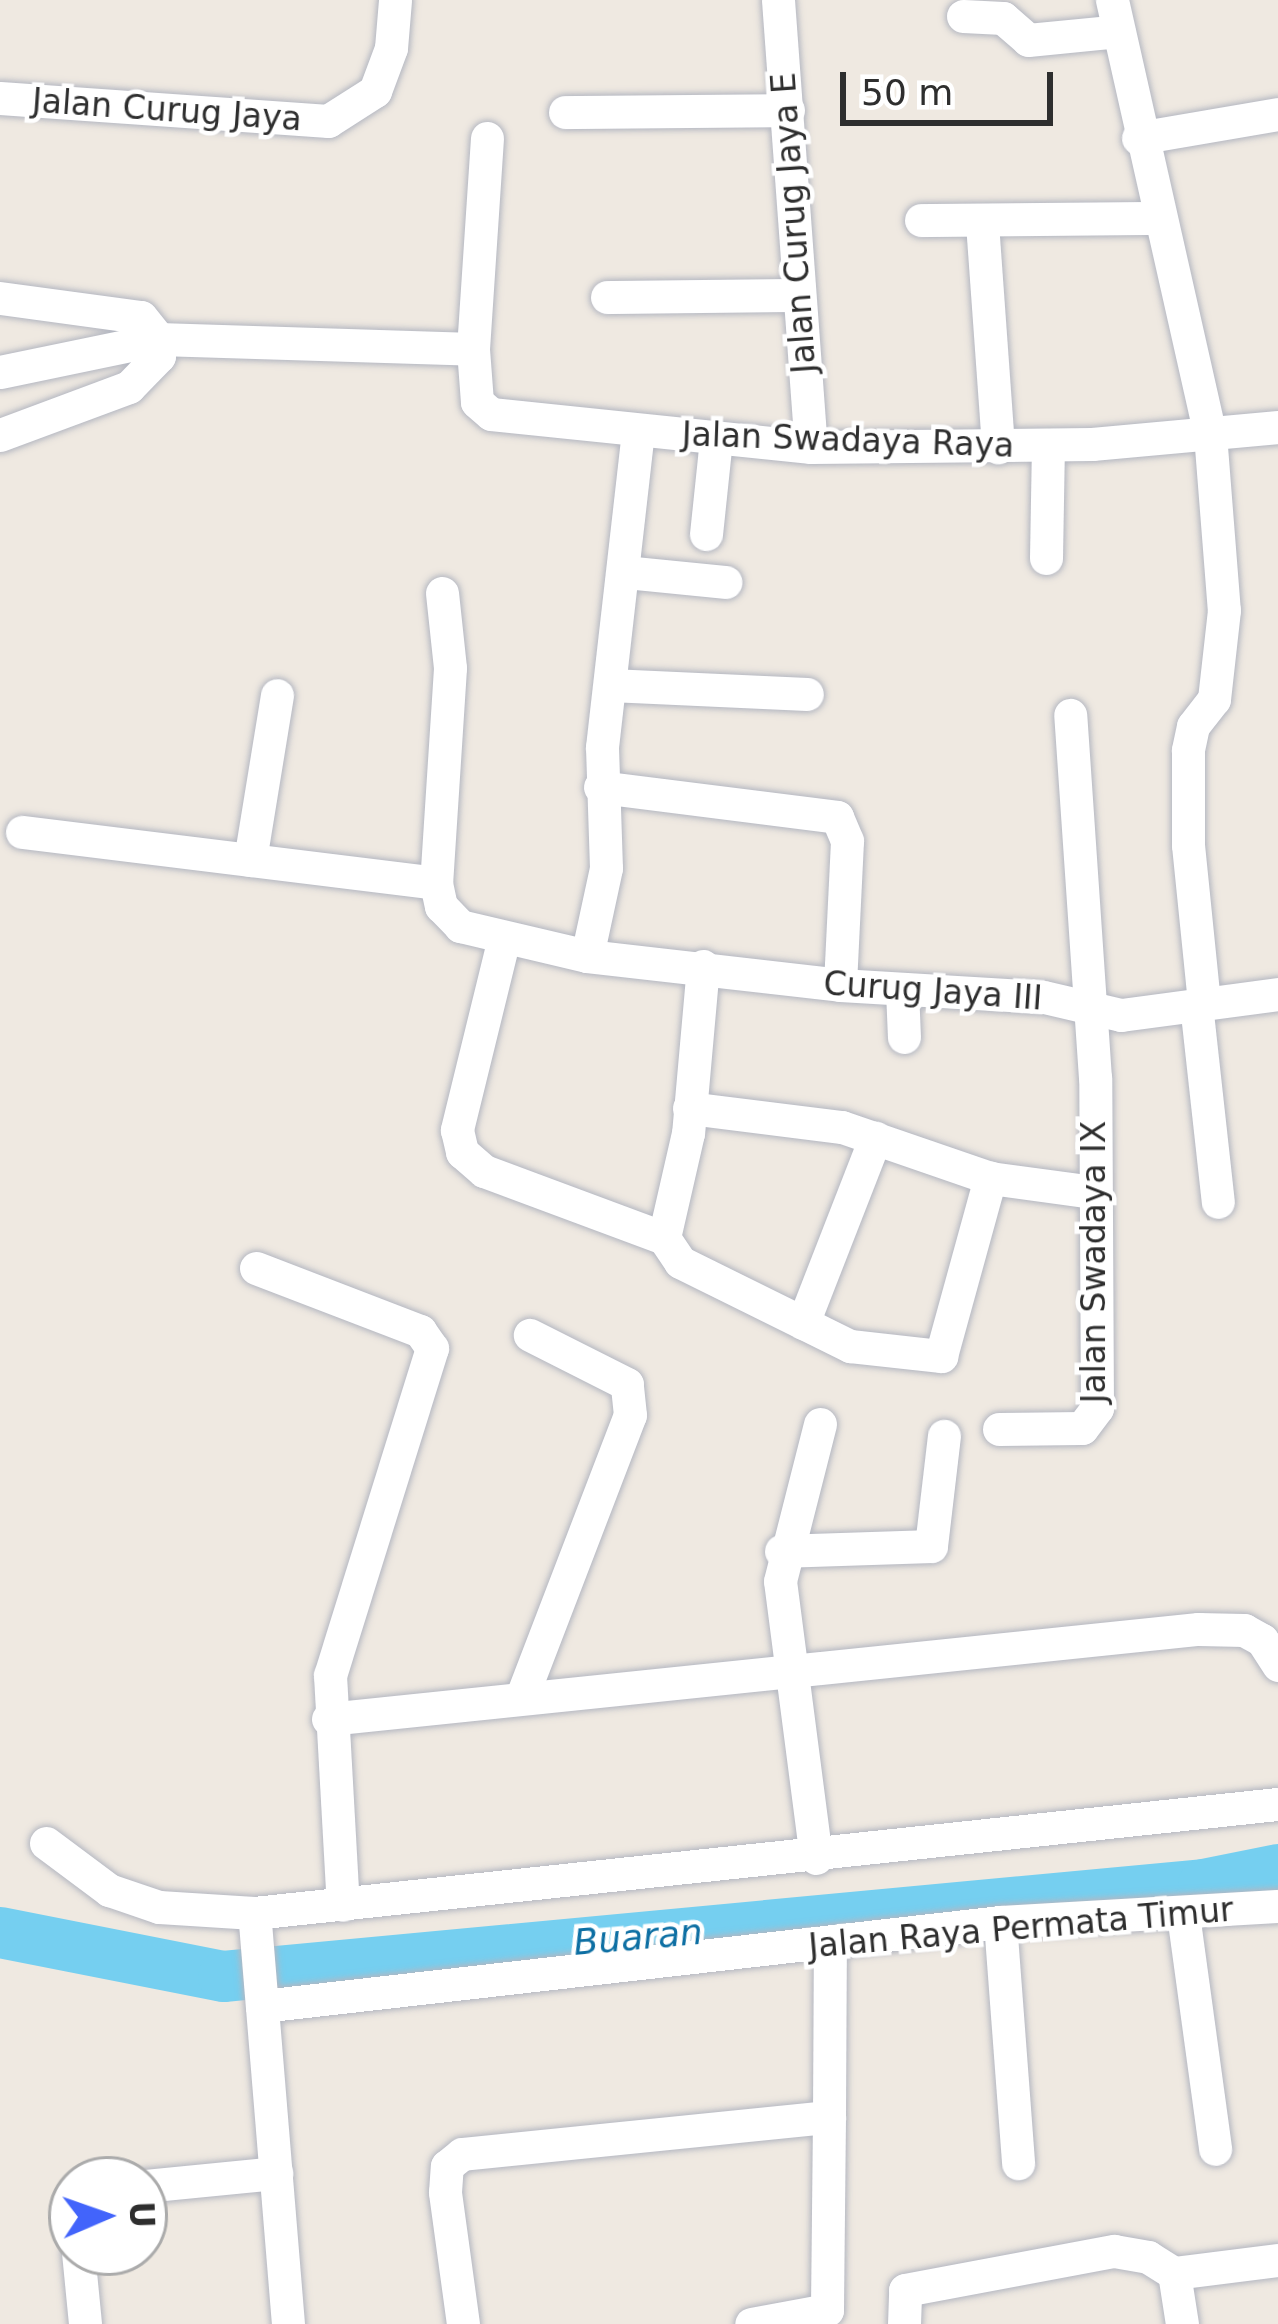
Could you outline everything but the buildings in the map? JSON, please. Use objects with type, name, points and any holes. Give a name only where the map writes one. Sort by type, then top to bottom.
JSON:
[{"type":"street","name":"Jalan Curug Jaya","points":[[0,98],[328,121],[375,91],[391,48],[395,0]]},
{"type":"street","name":"Jalan Curug Jaya E","points":[[778,0],[796,295],[811,447]]},
{"type":"street","points":[[963,16],[1003,18],[1028,40],[1115,15],[1138,138],[1210,434],[1224,610],[1214,698],[1193,726],[1188,750],[1187,845],[1218,1202]]},
{"type":"street","points":[[565,112],[788,110]]},
{"type":"street","points":[[1138,138],[1278,114]]},
{"type":"street","points":[[0,371],[159,338],[472,349],[487,138]]},
{"type":"street","points":[[921,220],[982,224],[1158,218]]},
{"type":"street","points":[[982,224],[998,447]]},
{"type":"street","points":[[607,297],[796,295]]},
{"type":"street","points":[[0,298],[140,316],[159,338],[159,356],[129,387],[0,435]]},
{"type":"street","name":"Jalan Swadaya Raya","points":[[472,349],[482,410],[638,433],[811,447],[998,447],[1278,427]]},
{"type":"street","points":[[586,956],[606,868],[600,787],[638,433]]},
{"type":"street","points":[[706,534],[716,439]]},
{"type":"street","points":[[1046,558],[1048,445]]},
{"type":"street","points":[[625,572],[726,582]]},
{"type":"street","points":[[22,832],[436,883],[451,668],[442,593]]},
{"type":"street","points":[[610,686],[807,694]]},
{"type":"street","points":[[250,860],[278,695]]},
{"type":"street","name":"Jalan Swadaya IX","points":[[999,1429],[1094,1421],[1089,1006],[1070,715]]},
{"type":"street","points":[[600,787],[837,817],[847,841],[840,985]]},
{"type":"street","name":"Curug Jaya III","points":[[436,883],[450,918],[504,938],[586,956],[840,985],[1089,1006],[1138,1015],[1278,994]]},
{"type":"street","points":[[504,938],[457,1130],[462,1152],[484,1171],[664,1238],[680,1262],[850,1346],[941,1356],[990,1178]]},
{"type":"street","points":[[664,1238],[689,1108],[703,966]]},
{"type":"street","points":[[902,990],[904,1037]]},
{"type":"street","points":[[689,1108],[875,1138],[990,1178],[1094,1192]]},
{"type":"street","points":[[803,1323],[875,1138]]},
{"type":"street","points":[[256,1268],[420,1331],[432,1348],[338,1637],[328,1719],[343,1905]]},
{"type":"street","points":[[522,1696],[630,1415],[627,1384],[530,1335]]},
{"type":"street","points":[[816,1858],[781,1551],[820,1424]]},
{"type":"street","points":[[781,1551],[931,1546],[944,1436]]},
{"type":"street","points":[[328,1719],[1198,1629],[1244,1630],[1262,1640],[1278,1665]]},
{"type":"street","points":[[46,1843],[109,1890],[159,1907],[255,1922],[343,1905],[816,1858],[1278,1804]]},
{"type":"street","name":"Jalan Raya Permata Timur","points":[[262,1999],[1000,1922],[1278,1906]]},
{"type":"street","points":[[1183,1914],[1215,2150]]},
{"type":"street","points":[[255,1922],[289,2324]]},
{"type":"street","points":[[1000,1922],[1018,2163]]},
{"type":"street","points":[[752,2324],[826,2310],[830,1942]]},
{"type":"street","points":[[463,2324],[445,2192],[448,2166],[462,2154],[829,2116]]},
{"type":"street","points":[[168,2184],[276,2173]]},
{"type":"street","points":[[904,2307],[1114,2251],[1148,2257],[1174,2273],[1278,2260]]},
{"type":"street","points":[[1174,2273],[1182,2324]]},
{"type":"street","points":[[80,2276],[85,2324]]},
{"type":"waterway","name":"Buaran","points":[[0,1932],[223,1976],[1203,1884],[1278,1869]]}]
